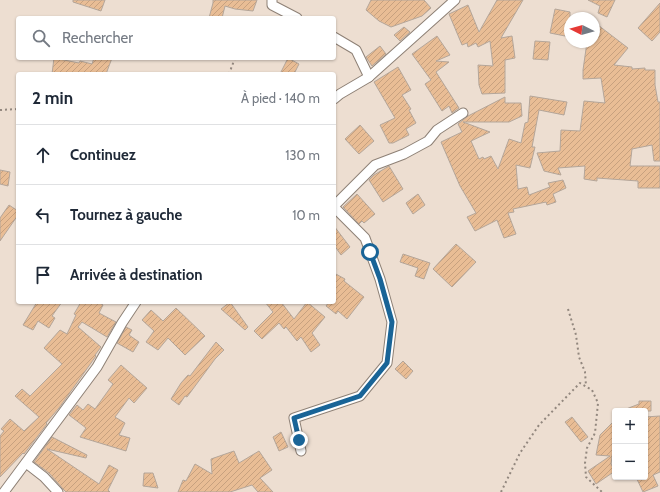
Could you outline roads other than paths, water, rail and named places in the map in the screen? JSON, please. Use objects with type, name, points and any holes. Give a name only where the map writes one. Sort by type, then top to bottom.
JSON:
[{"type":"street","points":[[272,0],[272,5],[293,16]]},
{"type":"street","points":[[336,97],[369,77],[455,0]]},
{"type":"street","points":[[336,38],[356,50],[369,77]]},
{"type":"street","points":[[336,204],[375,165],[404,154],[428,141],[437,130],[463,113]]},
{"type":"street","points":[[301,451],[294,418],[360,396],[387,363],[392,322],[380,279],[365,238],[336,208]]},
{"type":"street","points":[[4,492],[97,367],[135,304]]},
{"type":"street","points":[[26,462],[44,477],[58,492]]}]
